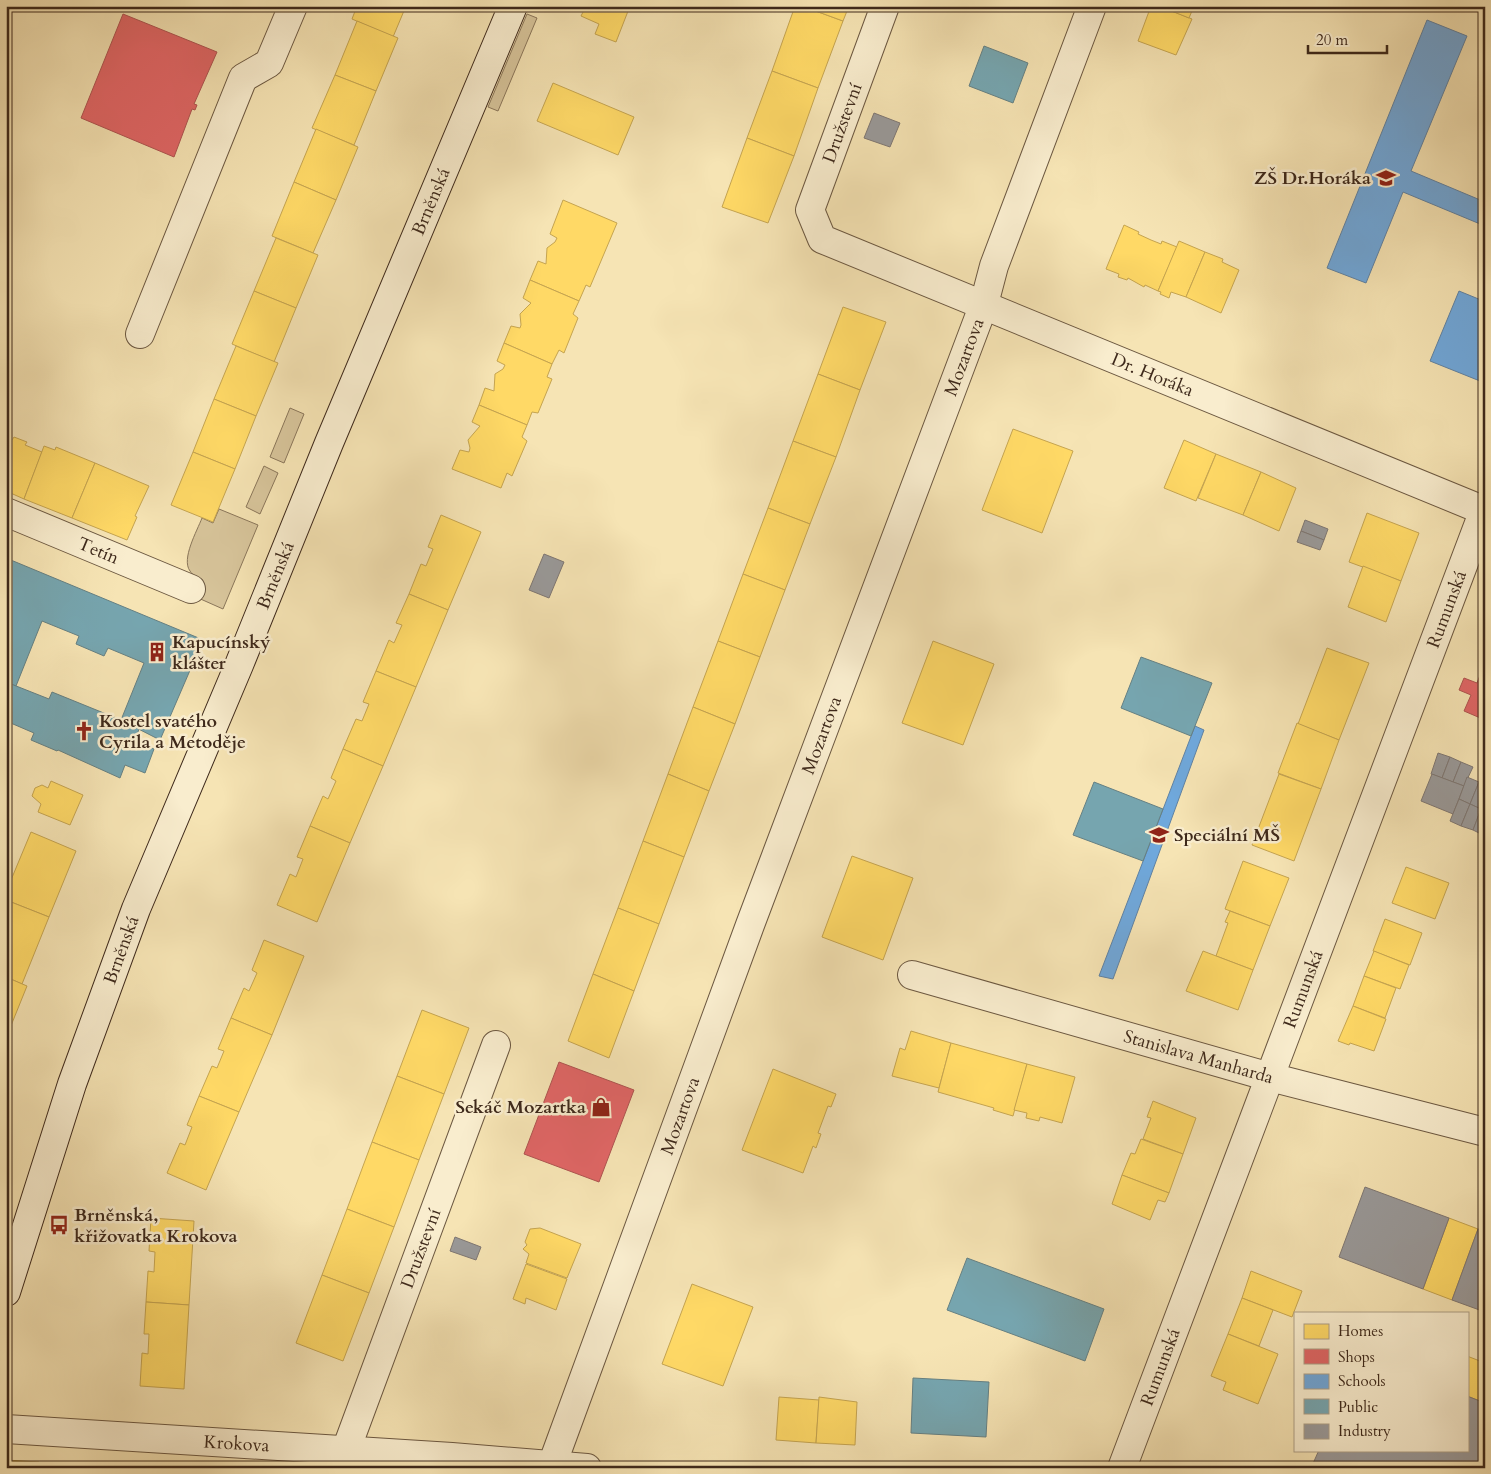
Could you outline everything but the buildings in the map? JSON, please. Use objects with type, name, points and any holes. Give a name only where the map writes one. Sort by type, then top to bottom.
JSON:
[{"type":"street","points":[[140,334],[243,78],[269,63],[293,6]]},
{"type":"street","name":"Brněnská","points":[[6,1292],[72,1084],[136,909],[240,665],[329,443],[512,6]]},
{"type":"street","name":"Družstevní","points":[[822,239],[810,210],[885,6]]},
{"type":"street","name":"Mozartova","points":[[552,1465],[750,925],[984,304],[994,266],[1092,6]]},
{"type":"street","name":"Dr. Horáka","points":[[822,239],[1484,510]]},
{"type":"street","name":"Rumunská","points":[[1122,1468],[1484,510]]},
{"type":"street","name":"Tetín","points":[[6,512],[191,589]]},
{"type":"street","name":"Stanislava Manharda","points":[[912,975],[1270,1077],[1485,1132]]},
{"type":"street","name":"Družstevní","points":[[346,1450],[496,1045]]},
{"type":"street","name":"Krokova","points":[[6,1429],[346,1450],[587,1468]]},
{"type":"shaded area","points":[[527,14],[537,18],[498,111],[488,107]]},
{"type":"shaded area","points":[[290,408],[304,414],[284,463],[270,457]]},
{"type":"shaded area","points":[[264,466],[278,473],[260,514],[246,507]]},
{"type":"shaded area","points":[[219,509],[258,525],[223,609],[196,597],[203,580],[191,573],[187,559],[202,518],[213,523]]},
{"type":"place","name":"ZŠ Dr.Horáka","points":[[1386,178]]},
{"type":"place","name":"Kapucínský klášter","points":[[157,652]]},
{"type":"place","name":"Kostel svatého Cyrila a Metoděje","points":[[84,731]]},
{"type":"place","name":"Speciální MŠ","points":[[1159,835]]},
{"type":"place","name":"Sekáč Mozartka","points":[[601,1107]]},
{"type":"place","name":"Brněnská, křižovatka Krokova","points":[[59,1225]]}]
